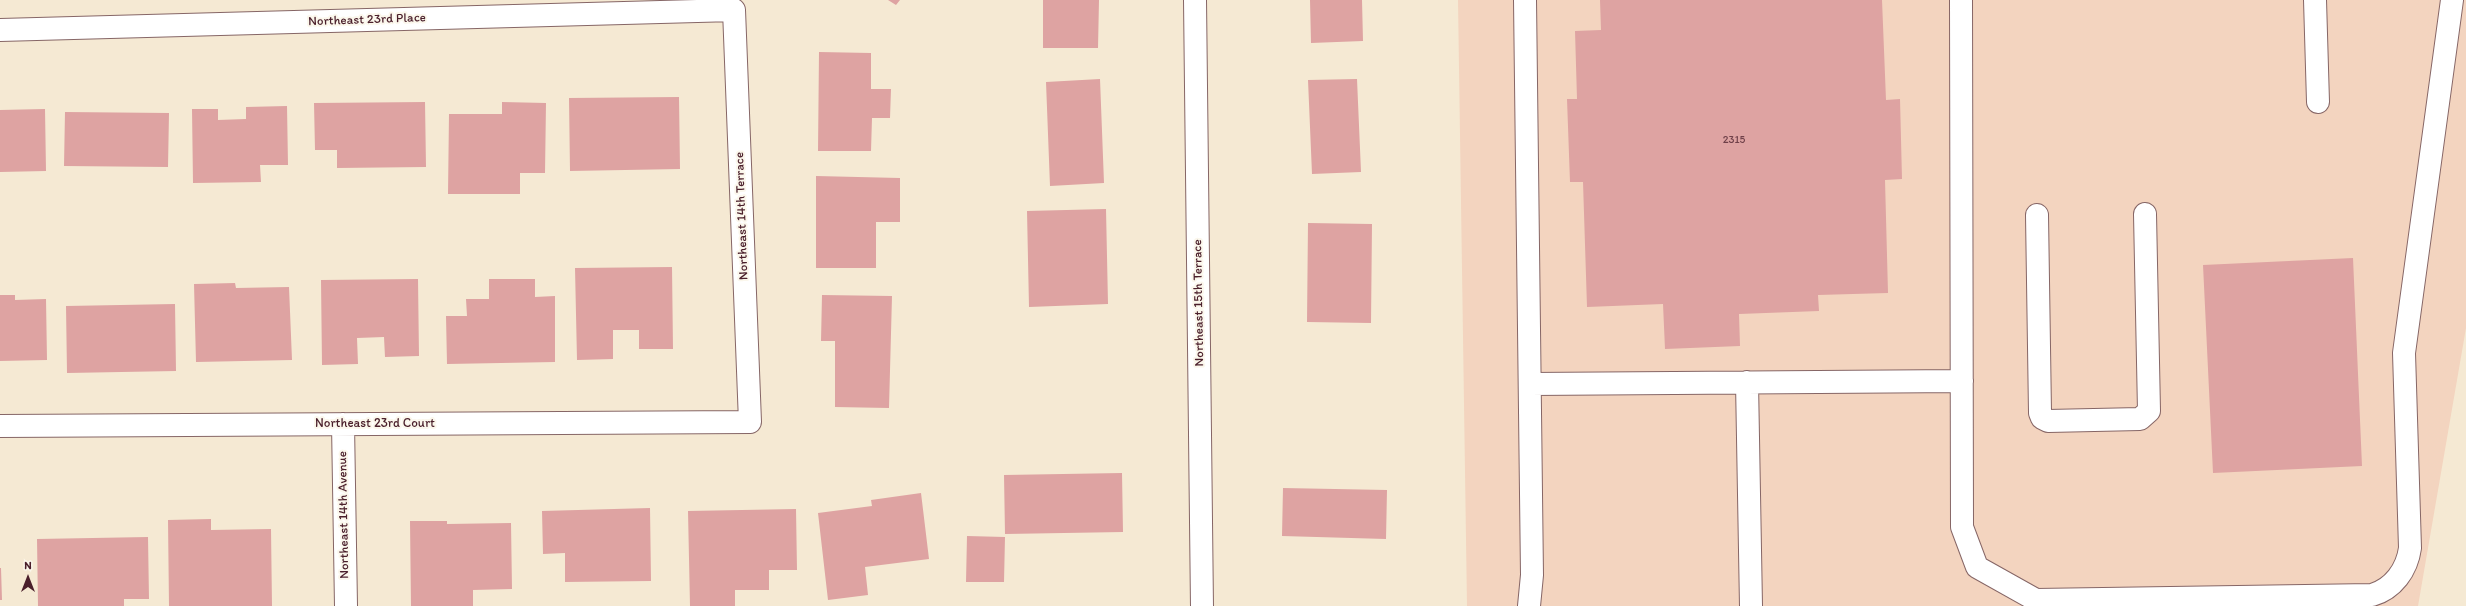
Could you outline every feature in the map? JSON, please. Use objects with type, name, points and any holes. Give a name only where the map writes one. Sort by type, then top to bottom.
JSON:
[{"type":"street","name":"Northeast 15th Terrace","points":[[1195,0],[1202,606]]},
{"type":"street","points":[[1525,0],[1532,575],[1529,606]]},
{"type":"street","points":[[1961,0],[1962,527],[1977,567],[2038,603],[2372,595],[2382,592],[2393,583],[2408,560],[2410,548],[2404,353],[2452,0]]},
{"type":"street","points":[[2315,0],[2318,102]]},
{"type":"street","name":"Northeast 23rd Place","points":[[0,30],[734,10]]},
{"type":"street","name":"Northeast 14th Terrace","points":[[734,10],[750,422]]},
{"type":"street","points":[[2037,215],[2040,413],[2042,418],[2048,421],[2140,419],[2149,411],[2145,214]]},
{"type":"street","points":[[1530,384],[1962,381]]},
{"type":"street","points":[[1747,382],[1751,606]]},
{"type":"street","name":"Northeast 23rd Court","points":[[0,426],[750,422]]},
{"type":"street","name":"Northeast 14th Avenue","points":[[343,424],[346,606]]},
{"type":"shaded area","points":[[1458,0],[2466,0],[2466,328],[2418,606],[1467,606]]},
{"type":"building","points":[[888,0],[900,0],[896,5]]},
{"type":"building","points":[[1043,0],[1099,0],[1098,48],[1043,48]]},
{"type":"building","points":[[1310,0],[1362,0],[1363,41],[1311,43]]},
{"type":"building","points":[[1600,0],[1882,0],[1886,100],[1900,99],[1902,179],[1885,180],[1888,293],[1818,295],[1819,311],[1739,314],[1740,346],[1665,349],[1663,304],[1587,307],[1583,182],[1570,182],[1567,99],[1577,99],[1575,31],[1601,30]]},
{"type":"building","points":[[819,52],[871,53],[871,89],[891,89],[890,118],[872,118],[871,151],[818,151]]},
{"type":"building","points":[[1100,79],[1104,183],[1050,186],[1046,82]]},
{"type":"building","points":[[1357,79],[1361,172],[1312,174],[1308,80]]},
{"type":"building","points":[[679,97],[680,169],[570,171],[569,98]]},
{"type":"building","points":[[425,102],[426,167],[337,168],[337,150],[315,150],[314,103]]},
{"type":"building","points":[[502,102],[546,103],[545,173],[520,173],[520,194],[448,194],[449,114],[502,114]]},
{"type":"building","points":[[287,106],[288,165],[260,165],[261,182],[193,183],[192,109],[218,109],[218,120],[246,119],[246,107]]},
{"type":"building","points":[[45,109],[46,171],[0,172],[0,110]]},
{"type":"building","points":[[65,112],[169,113],[168,167],[64,166]]},
{"type":"building","points":[[816,176],[900,178],[900,222],[876,222],[876,268],[816,268]]},
{"type":"building","points":[[1106,209],[1108,304],[1029,307],[1027,211]]},
{"type":"building","points":[[1308,223],[1372,224],[1371,323],[1307,322]]},
{"type":"building","points":[[2353,258],[2362,466],[2213,473],[2203,265]]},
{"type":"building","points":[[672,267],[673,349],[639,349],[639,330],[613,330],[613,359],[577,360],[575,268]]},
{"type":"building","points":[[418,279],[419,356],[385,357],[384,337],[357,338],[358,364],[322,365],[321,280]]},
{"type":"building","points":[[489,279],[535,279],[535,297],[555,296],[555,362],[447,364],[446,316],[467,316],[466,299],[489,299]]},
{"type":"building","points":[[235,283],[236,288],[289,287],[292,360],[196,362],[194,284]]},
{"type":"building","points":[[0,295],[15,295],[15,300],[46,299],[47,360],[0,361]]},
{"type":"building","points":[[822,295],[892,296],[889,408],[835,407],[835,341],[821,341]]},
{"type":"building","points":[[175,304],[176,371],[67,373],[66,306]]},
{"type":"building","points":[[1122,473],[1123,532],[1005,534],[1004,475]]},
{"type":"building","points":[[1283,488],[1387,490],[1386,539],[1282,536]]},
{"type":"building","points":[[921,493],[929,559],[865,567],[868,595],[828,600],[818,513],[872,506],[871,500]]},
{"type":"building","points":[[650,508],[651,581],[565,582],[565,553],[543,554],[542,511]]},
{"type":"building","points":[[796,509],[797,570],[769,570],[769,590],[735,590],[735,606],[690,606],[688,511]]},
{"type":"building","points":[[211,519],[211,530],[271,529],[272,606],[169,606],[168,520]]},
{"type":"building","points":[[410,521],[447,521],[447,524],[511,523],[512,589],[473,590],[473,606],[411,606]]},
{"type":"building","points":[[967,536],[1005,537],[1004,582],[966,582]]},
{"type":"building","points":[[148,537],[149,599],[124,599],[124,606],[38,606],[37,539]]},
{"type":"building","points":[[1,568],[2,600],[0,600]]}]
